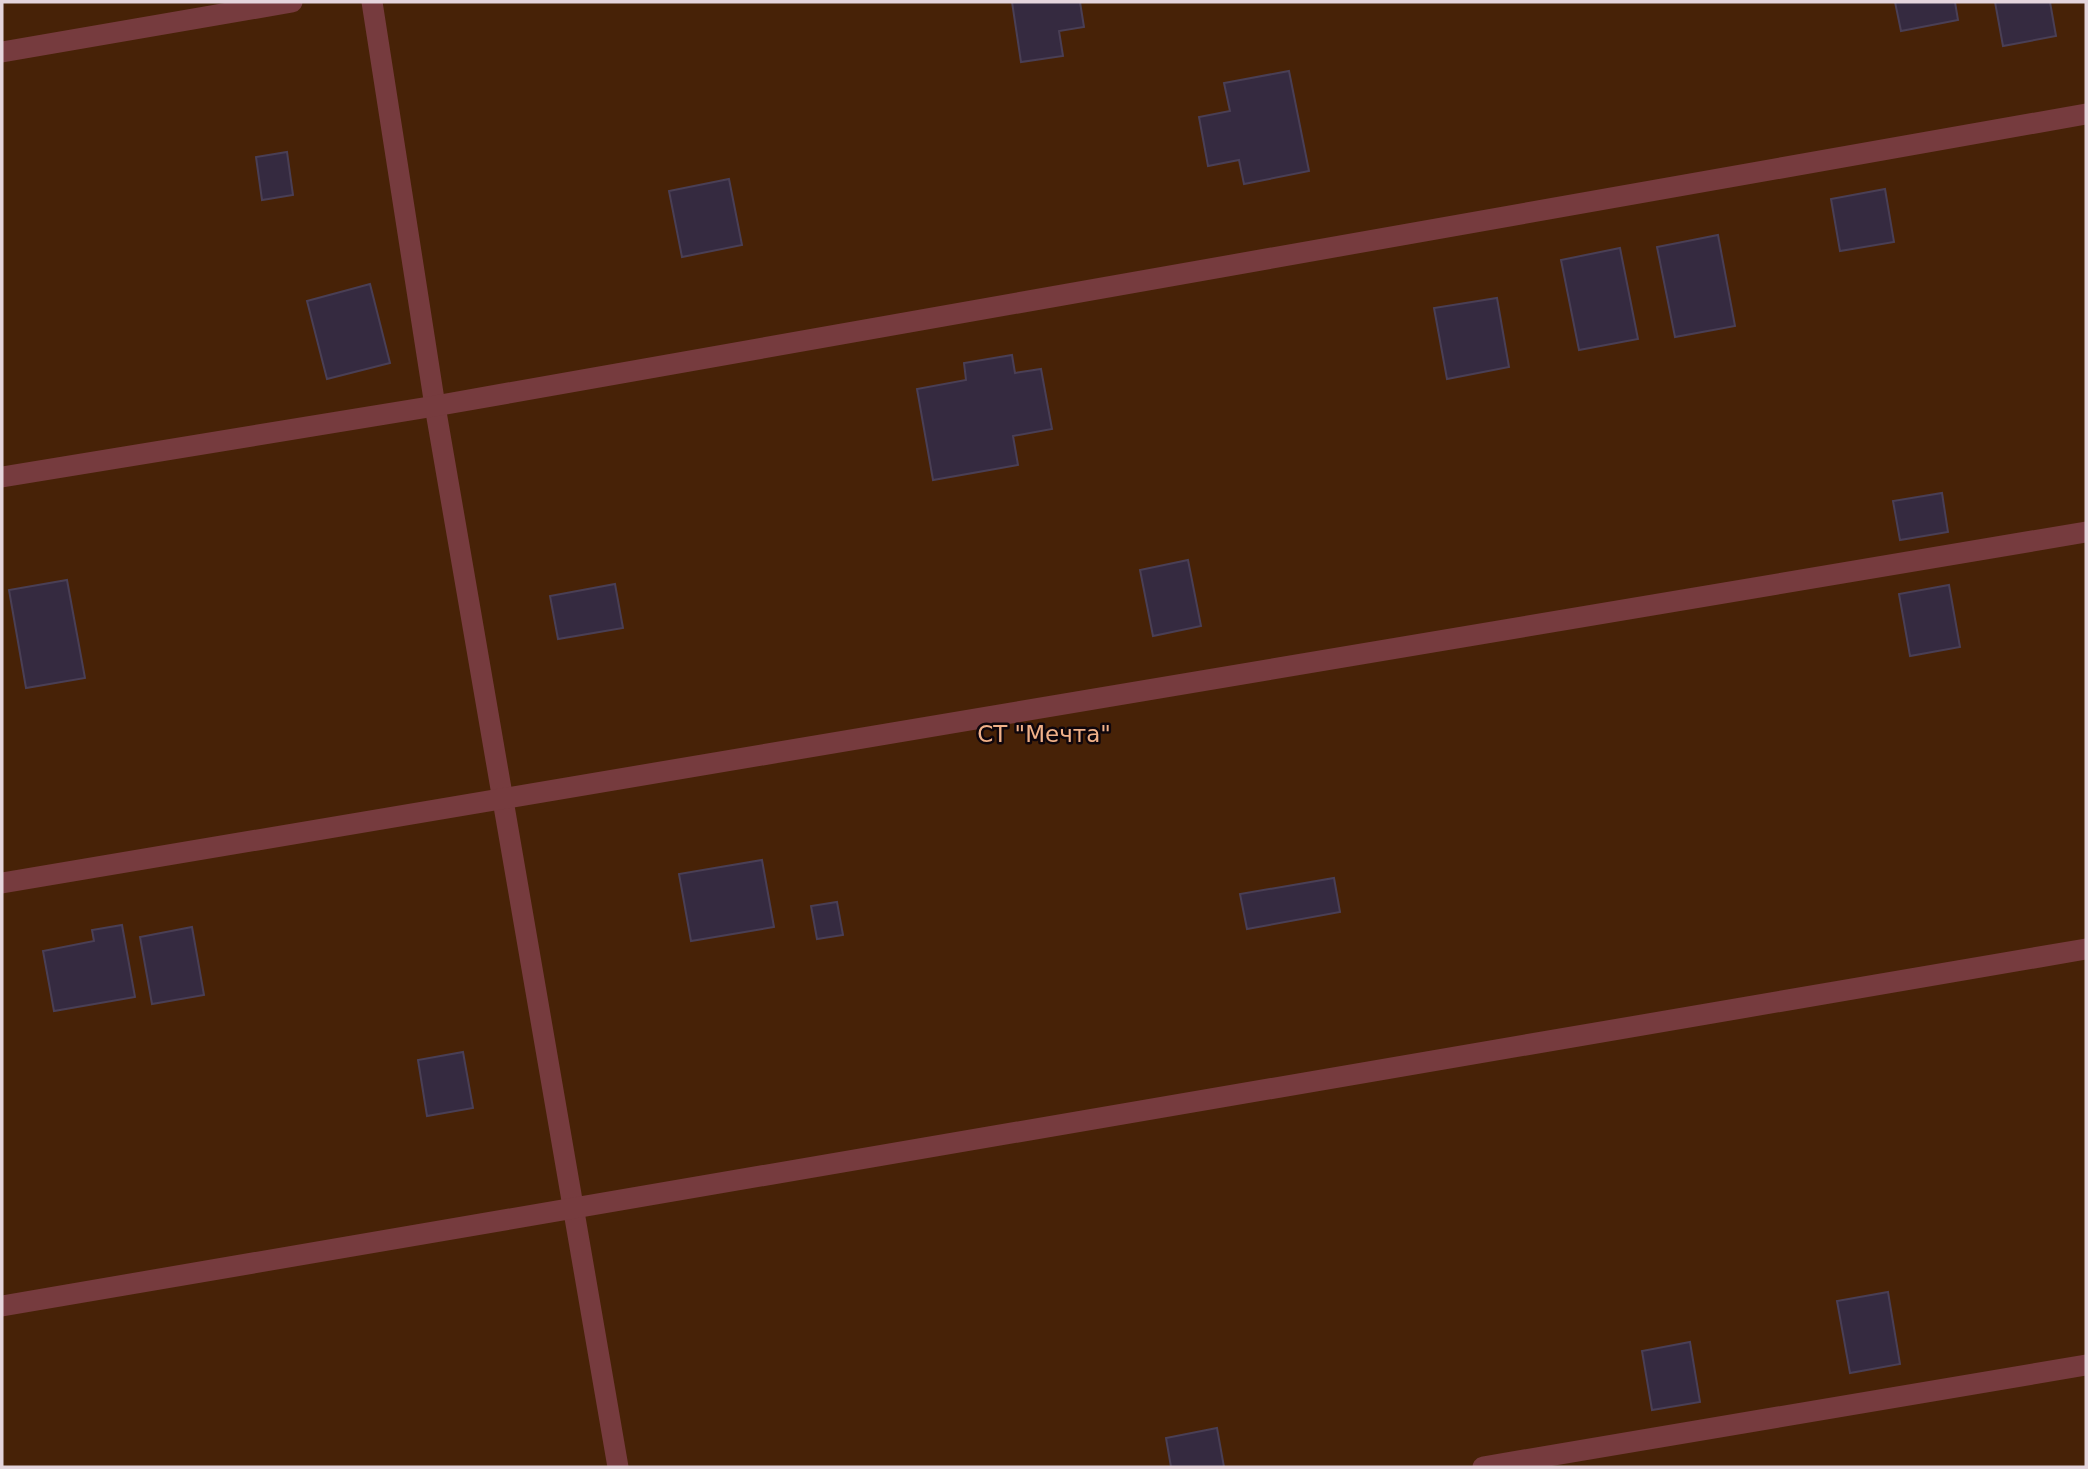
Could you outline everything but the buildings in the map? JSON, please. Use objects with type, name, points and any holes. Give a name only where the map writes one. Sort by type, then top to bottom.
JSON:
[{"type":"lane","points":[[2,52],[292,2]]},
{"type":"lane","points":[[372,2],[435,406],[618,1467]]},
{"type":"lane","points":[[2,477],[435,406],[2086,114]]},
{"type":"lane","points":[[2,883],[2086,532]]},
{"type":"lane","points":[[2,1306],[2086,949]]},
{"type":"lane","points":[[1483,1467],[2086,1365]]},
{"type":"green space","name":"СТ \"Мечта\"","points":[[2,2],[2086,2],[2086,1467],[2,1467]]}]
